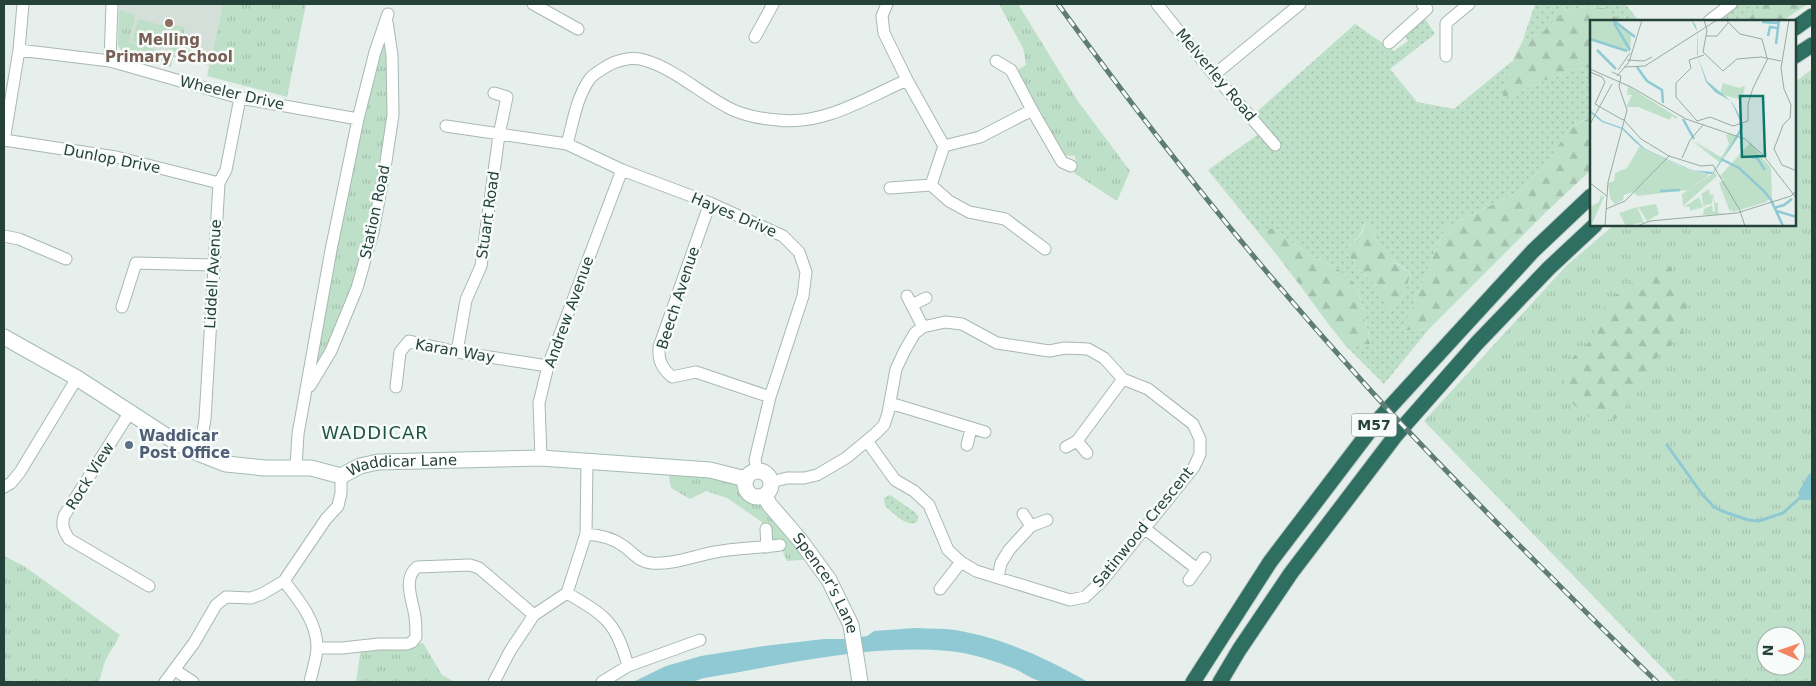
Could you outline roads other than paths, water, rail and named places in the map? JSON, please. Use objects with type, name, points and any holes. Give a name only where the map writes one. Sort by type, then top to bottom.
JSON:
[{"type":"highway","points":[[1796,27],[1812,16]]},
{"type":"highway","points":[[1796,55],[1812,45]]},
{"type":"highway","name":"M57","points":[[1193,682],[1270,562],[1378,420],[1533,251],[1590,197]]},
{"type":"highway","name":"M57","points":[[1220,682],[1239,650],[1291,573],[1396,435],[1477,343],[1549,268],[1594,226]]},
{"type":"street","points":[[4,141],[19,50],[22,4]]},
{"type":"street","points":[[110,61],[112,4]]},
{"type":"street","points":[[533,4],[578,29]]},
{"type":"street","points":[[755,37],[771,4]]},
{"type":"street","points":[[887,4],[882,16],[884,33],[907,80],[944,146],[931,185]]},
{"type":"street","name":"Melverley Road","points":[[1157,4],[1275,145]]},
{"type":"street","points":[[1214,74],[1300,4]]},
{"type":"street","points":[[1446,56],[1446,22],[1468,4]]},
{"type":"street","points":[[1710,20],[1729,4]]},
{"type":"street","points":[[1389,43],[1428,6]]},
{"type":"street","name":"Station Road","points":[[296,467],[298,434],[331,250],[358,120],[375,52],[388,17],[392,55],[393,115],[373,232],[357,288],[331,351],[306,392]]},
{"type":"street","name":"Wheeler Drive","points":[[19,50],[110,61],[240,98],[358,120]]},
{"type":"street","points":[[375,52],[392,55]]},
{"type":"street","points":[[567,144],[579,99],[590,78],[608,65],[627,58],[643,59],[667,70],[733,110],[755,117],[780,121],[810,120],[836,112],[907,80]]},
{"type":"street","points":[[996,61],[1011,70],[1062,162],[1071,166]]},
{"type":"street","name":"Stuart Road","points":[[458,352],[466,300],[481,266],[498,135],[507,97],[494,93]]},
{"type":"street","name":"Liddell Avenue","points":[[195,452],[202,438],[205,419],[218,182],[226,170],[240,98]]},
{"type":"street","points":[[944,146],[980,137],[1032,110]]},
{"type":"street","name":"Hayes Drive","points":[[446,126],[567,144],[622,170],[710,203],[782,236],[799,252],[806,272],[803,296],[770,398],[751,475]]},
{"type":"street","name":"Dunlop Drive","points":[[4,141],[116,157],[218,182]]},
{"type":"street","name":"Andrew Avenue","points":[[541,458],[539,403],[548,366],[622,170]]},
{"type":"street","points":[[890,188],[931,185],[949,201],[969,212],[1005,218],[1045,249]]},
{"type":"street","name":"Beech Avenue","points":[[710,203],[659,347],[658,359],[664,370],[672,377],[696,372],[770,398]]},
{"type":"street","points":[[4,236],[19,239],[66,259]]},
{"type":"street","points":[[122,307],[136,263],[213,265]]},
{"type":"street","points":[[768,488],[766,473],[751,475],[745,487],[751,495],[756,497],[787,478],[804,478],[817,475],[846,458],[867,442],[884,425],[896,369],[915,333],[923,327],[909,300],[926,298]]},
{"type":"street","name":"Satinwood Crescent","points":[[867,442],[895,480],[914,491],[929,505],[948,550],[961,562],[976,571],[1070,600],[1085,597],[1102,580],[1194,467],[1200,454],[1200,439],[1193,424],[1148,389],[1123,379],[1104,358],[1088,349],[1065,348],[1049,351],[997,343],[962,324],[945,322],[923,327]]},
{"type":"street","name":"Waddicar Lane","points":[[4,337],[78,378],[174,441],[195,452],[226,464],[246,467],[311,468],[341,476],[360,466],[378,462],[541,458],[710,470],[751,475]]},
{"type":"street","name":"Karan Way","points":[[396,387],[400,352],[409,341],[458,352],[548,366]]},
{"type":"street","points":[[4,486],[11,483],[20,472],[78,378]]},
{"type":"street","points":[[1066,447],[1077,441],[1123,379]]},
{"type":"street","points":[[890,403],[985,432]]},
{"type":"street","name":"Rock View","points":[[130,412],[64,516],[62,523],[68,539],[149,586]]},
{"type":"street","points":[[967,445],[971,429]]},
{"type":"street","points":[[1077,441],[1087,453]]},
{"type":"street","points":[[494,682],[513,645],[534,615],[567,593],[586,534],[586,462]]},
{"type":"street","points":[[165,682],[194,643],[216,605],[226,598],[251,598],[284,581],[326,519],[338,506],[341,493],[341,476]]},
{"type":"street","name":"Spencer's Lane","points":[[768,488],[769,504],[800,540],[830,580],[851,625],[860,682]]},
{"type":"street","points":[[1023,514],[1031,526]]},
{"type":"street","points":[[998,577],[1001,563],[1009,550],[1031,526],[1047,520]]},
{"type":"street","points":[[1144,528],[1197,569]]},
{"type":"street","points":[[766,530],[767,547]]},
{"type":"street","points":[[586,534],[612,539],[624,546],[638,559],[649,563],[673,562],[717,552],[780,545]]},
{"type":"street","points":[[1190,580],[1205,558]]},
{"type":"street","points":[[940,588],[961,562]]},
{"type":"street","points":[[317,648],[407,644],[412,642],[416,637],[409,580],[412,571],[417,567],[470,565],[479,568],[534,615]]},
{"type":"street","points":[[284,581],[302,605],[313,625],[317,648],[310,682]]},
{"type":"street","points":[[567,593],[605,617],[614,628],[622,645],[628,666]]},
{"type":"street","points":[[602,682],[628,666],[700,640]]},
{"type":"street","points":[[175,670],[193,682]]},
{"type":"water","points":[[1812,472],[1812,500],[1801,500],[1798,493],[1808,475]]},
{"type":"water","points":[[916,628],[955,630],[990,638],[1040,657],[1088,682],[1043,682],[991,660],[957,652],[887,650],[826,657],[704,678],[692,682],[633,682],[666,666],[701,656],[764,646],[867,636],[874,631]]},
{"type":"waterway","points":[[1667,445],[1702,494],[1714,507],[1722,511],[1748,520],[1759,521],[1783,513],[1803,495]]},
{"type":"railway","points":[[1058,4],[1129,99],[1239,239],[1374,395],[1515,541],[1657,682]]},
{"type":"place","name":"Melling Primary School","points":[[169,23]]},
{"type":"place","name":"Waddicar Post Office","points":[[129,445]]},
{"type":"district","name":"WADDICAR","points":[[375,432]]}]
